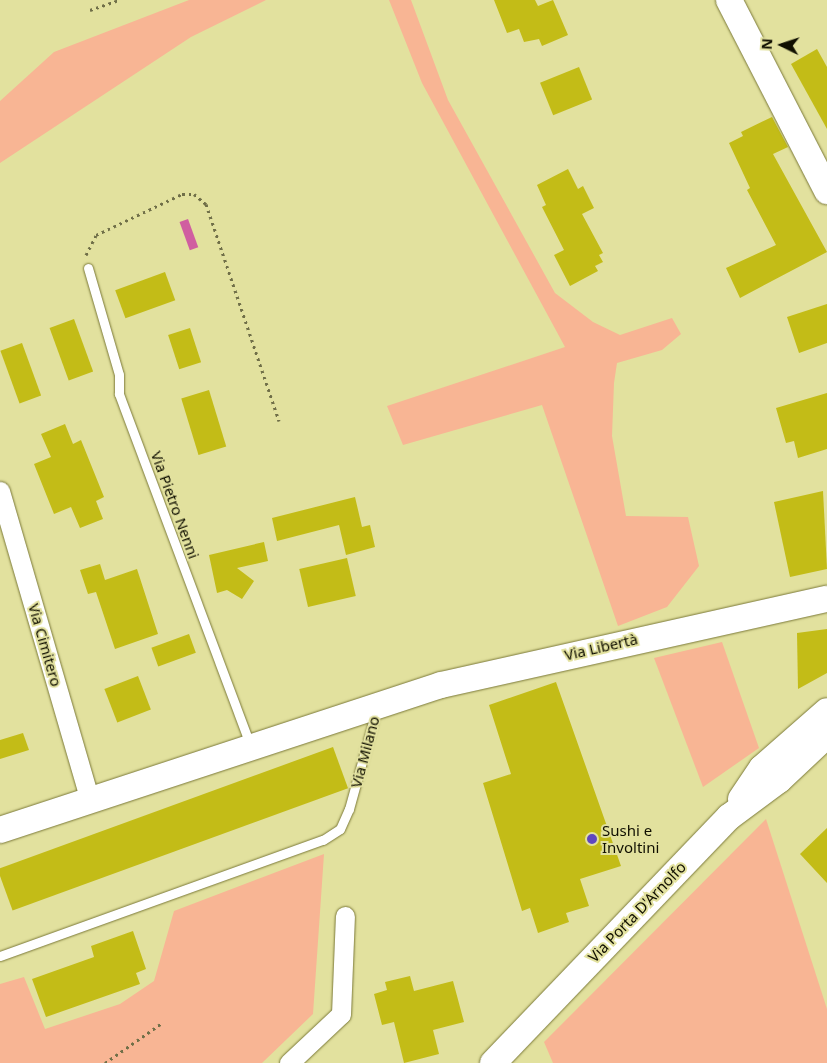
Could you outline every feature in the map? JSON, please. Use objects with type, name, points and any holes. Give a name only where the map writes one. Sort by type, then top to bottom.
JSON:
[{"type":"street","points":[[729,0],[827,191]]},
{"type":"street","name":"Via Cimitero","points":[[0,491],[90,800]]},
{"type":"street","name":"Via Libertà","points":[[378,706],[469,678],[827,599]]},
{"type":"street","name":"Via Milano","points":[[0,830],[378,706]]},
{"type":"street","name":"Via Porta D'Arnolfo","points":[[729,817],[762,768],[827,711]]},
{"type":"street","name":"Via Porta D'Arnolfo","points":[[493,1063],[729,817],[779,780],[827,735]]},
{"type":"street","points":[[289,1063],[341,1014],[345,916]]},
{"type":"lane","name":"Via Pietro Nenni","points":[[88,268],[120,375],[120,394],[251,748]]},
{"type":"lane","name":"Via Milano","points":[[0,956],[323,840],[340,829],[357,786],[378,706]]},
{"type":"path","points":[[90,10],[118,0]]},
{"type":"path","points":[[88,268],[86,250],[96,235],[182,194],[194,194],[206,204],[279,421]]},
{"type":"path","points":[[105,1063],[162,1023]]},
{"type":"shaded area","points":[[189,0],[266,0],[191,37],[0,163],[0,101],[54,52]]},
{"type":"shaded area","points":[[389,0],[411,0],[448,100],[555,293],[593,322],[620,335],[672,318],[681,334],[662,350],[617,363],[614,383],[612,436],[626,516],[688,517],[699,566],[667,607],[618,626],[542,405],[403,445],[387,406],[565,347],[422,83]]},
{"type":"shaded area","points":[[188,219],[198,247],[190,250],[180,222]]},
{"type":"shaded area","points":[[722,642],[759,748],[703,787],[654,658]]},
{"type":"shaded area","points":[[766,819],[827,1009],[827,1063],[553,1063],[544,1042]]},
{"type":"shaded area","points":[[324,854],[313,1014],[262,1063],[0,1063],[0,984],[24,977],[45,1029],[120,1004],[154,981],[174,911]]},
{"type":"building","points":[[494,0],[535,0],[538,6],[553,0],[568,35],[542,46],[539,39],[524,42],[519,29],[507,33]]},
{"type":"building","points":[[817,49],[827,67],[827,129],[791,64]]},
{"type":"building","points":[[579,67],[592,99],[553,115],[540,83]]},
{"type":"building","points":[[772,117],[788,147],[773,154],[827,252],[740,298],[726,268],[776,245],[747,190],[750,188],[729,143],[743,136],[741,132]]},
{"type":"building","points":[[568,169],[578,189],[583,186],[594,208],[582,214],[603,253],[599,255],[603,262],[595,266],[598,271],[570,286],[554,255],[564,250],[542,207],[546,205],[537,185]]},
{"type":"building","points":[[165,272],[175,300],[125,318],[115,290]]},
{"type":"building","points":[[827,304],[827,343],[799,353],[787,317]]},
{"type":"building","points":[[74,319],[93,372],[69,381],[50,328]]},
{"type":"building","points":[[190,328],[201,362],[179,369],[168,335]]},
{"type":"building","points":[[22,343],[41,396],[20,403],[0,351]]},
{"type":"building","points":[[209,390],[226,446],[199,455],[181,398]]},
{"type":"building","points":[[827,393],[827,449],[798,458],[794,441],[786,443],[776,408]]},
{"type":"building","points":[[65,424],[73,444],[81,440],[104,497],[96,501],[103,519],[80,528],[71,507],[54,514],[34,464],[51,457],[41,434]]},
{"type":"building","points":[[823,491],[827,569],[790,577],[774,502]]},
{"type":"building","points":[[355,497],[362,527],[370,525],[375,547],[346,555],[339,525],[277,541],[272,518]]},
{"type":"building","points":[[264,542],[268,561],[237,568],[254,581],[242,599],[227,590],[217,593],[209,555]]},
{"type":"building","points":[[347,558],[356,596],[308,607],[299,569]]},
{"type":"building","points":[[100,564],[105,580],[137,569],[158,634],[115,649],[96,592],[88,594],[80,570]]},
{"type":"building","points":[[827,629],[827,673],[798,689],[797,633]]},
{"type":"building","points":[[189,634],[196,653],[158,666],[151,648]]},
{"type":"building","points":[[138,676],[151,710],[117,723],[104,689]]},
{"type":"building","points":[[556,682],[621,866],[580,879],[589,906],[566,913],[569,922],[538,933],[530,908],[522,911],[483,783],[511,774],[489,705]]},
{"type":"building","points":[[23,733],[29,750],[0,759],[0,740]]},
{"type":"building","points":[[333,747],[348,788],[13,910],[0,876],[0,868]]},
{"type":"building","points":[[827,828],[827,883],[800,854]]},
{"type":"building","points":[[133,931],[146,969],[136,973],[140,984],[46,1017],[32,979],[94,957],[91,946]]},
{"type":"building","points":[[410,976],[414,991],[453,981],[464,1022],[433,1030],[439,1054],[404,1063],[394,1022],[382,1025],[374,994],[387,990],[385,982]]},
{"type":"place","name":"Sushi e Involtini","points":[[592,839]]}]
